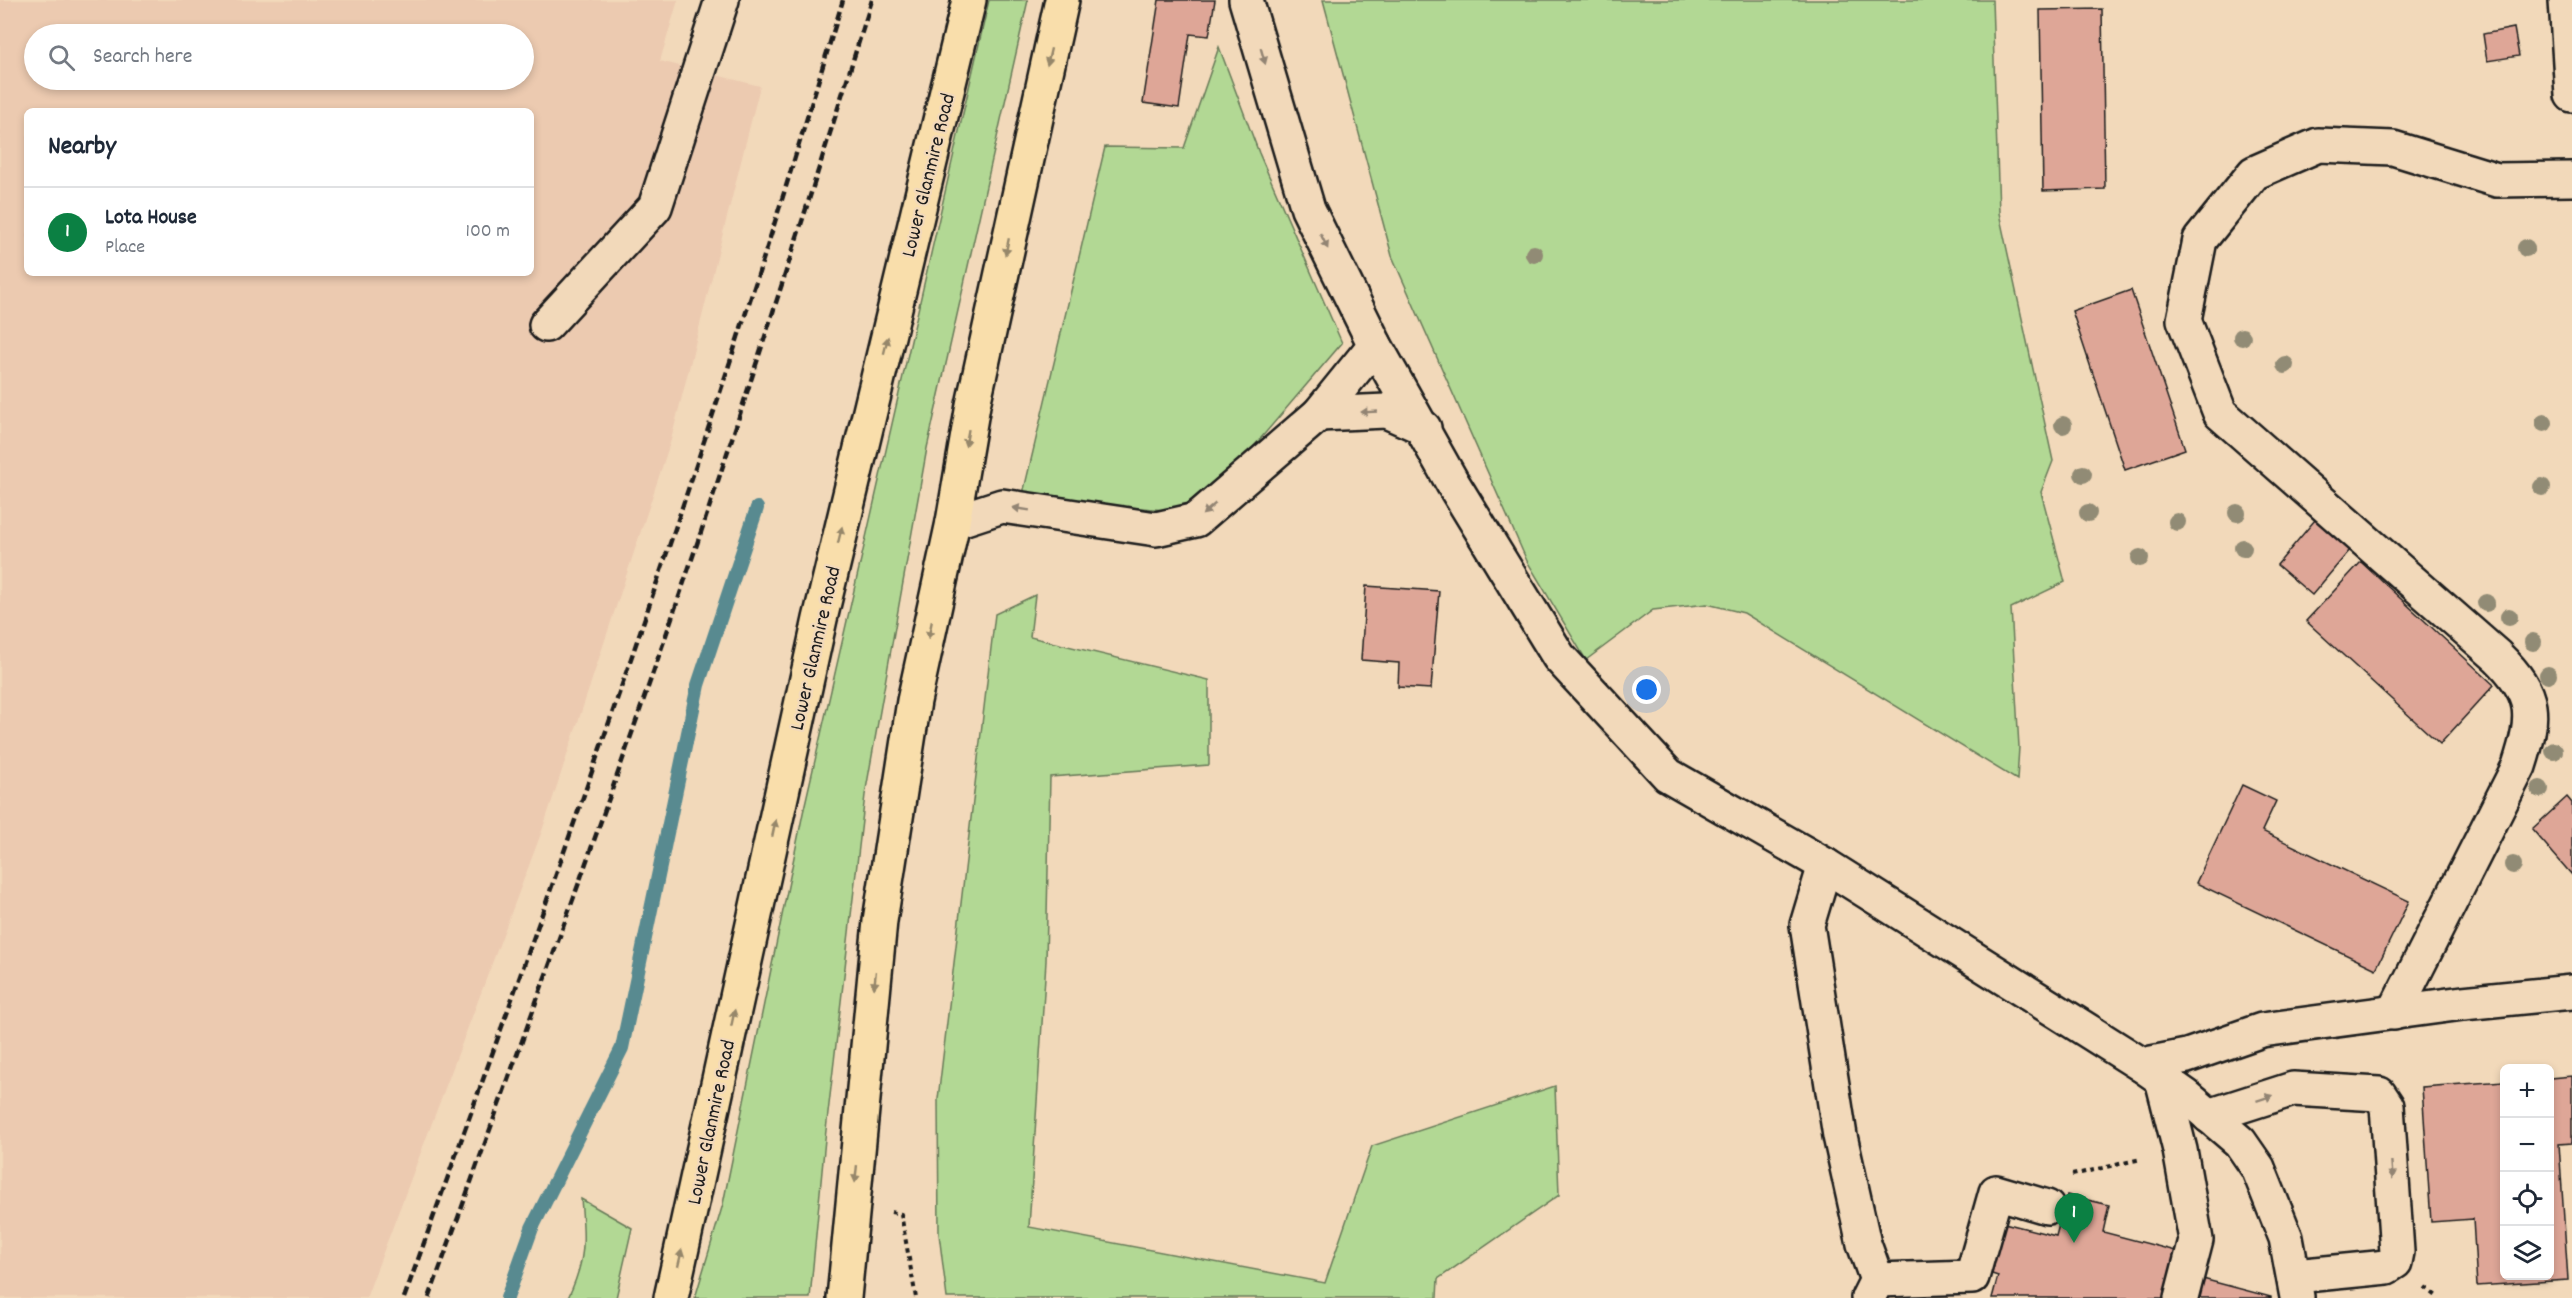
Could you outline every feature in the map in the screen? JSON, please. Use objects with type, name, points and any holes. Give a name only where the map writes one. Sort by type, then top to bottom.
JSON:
[{"type":"highway","name":"Lower Glanmire Road","points":[[671,1298],[820,619],[969,0]]},
{"type":"highway","points":[[844,1298],[880,921],[914,701],[953,522],[973,405],[1062,0]]},
{"type":"lane","points":[[546,325],[655,207],[722,0]]},
{"type":"lane","points":[[1246,0],[1308,209],[1375,345],[1424,428],[1452,482],[1559,657],[1668,775],[1825,865],[2152,1072],[2240,1142],[2258,1168],[2277,1210],[2296,1287],[2387,1267],[2395,1262],[2397,1252],[2387,1106],[2379,1094],[2293,1089],[2209,1116]]},
{"type":"lane","points":[[2565,0],[2572,95]]},
{"type":"lane","points":[[2394,1013],[2520,766],[2531,730],[2529,706],[2518,677],[2497,656],[2220,413],[2184,320],[2200,240],[2254,173],[2318,145],[2393,148],[2497,180],[2572,179]]},
{"type":"lane","points":[[953,522],[1002,506],[1156,529],[1196,520],[1319,414],[1375,345]]},
{"type":"lane","points":[[1319,414],[1386,411],[1424,428]]},
{"type":"lane","points":[[1825,865],[1807,925],[1840,1136],[1872,1289],[1972,1277],[1996,1192],[2047,1207]]},
{"type":"lane","points":[[2152,1072],[2187,1056],[2262,1030],[2572,992]]},
{"type":"lane","points":[[2152,1072],[2180,1150],[2196,1240],[2181,1298]]},
{"type":"path","points":[[2047,1207],[2055,1180],[2180,1150]]},
{"type":"path","points":[[901,1214],[916,1298]]},
{"type":"shaded area","points":[[0,0],[678,0],[660,61],[760,86],[671,440],[542,831],[366,1298],[0,1298]]},
{"type":"green space","points":[[989,0],[1028,0],[927,448],[865,795],[825,1139],[810,1298],[695,1298],[723,1204],[803,813]]},
{"type":"green space","points":[[1323,0],[1992,0],[1999,213],[2053,461],[2041,492],[2065,582],[2011,608],[2019,747],[2017,780],[1744,613],[1707,604],[1653,610],[1586,660],[1527,561],[1392,256]]},
{"type":"green space","points":[[1219,47],[1259,153],[1342,343],[1237,466],[1177,511],[1022,498],[1105,147],[1184,148]]},
{"type":"green space","points":[[1035,595],[1030,637],[1209,680],[1209,765],[1050,777],[1046,961],[1029,1227],[1325,1283],[1372,1146],[1555,1086],[1559,1195],[1438,1279],[1437,1298],[947,1298],[939,1234],[938,1099],[995,614]]},
{"type":"green space","points":[[581,1199],[632,1228],[616,1298],[568,1298],[574,1285],[583,1250]]},
{"type":"building","points":[[1159,0],[1215,0],[1209,36],[1190,34],[1179,108],[1143,103]]},
{"type":"building","points":[[2102,9],[2105,189],[2043,191],[2040,10]]},
{"type":"building","points":[[2514,28],[2519,56],[2487,61],[2483,34]]},
{"type":"building","points":[[2131,290],[2185,449],[2125,470],[2072,311]]},
{"type":"building","points":[[2320,514],[2355,544],[2312,595],[2277,565]]},
{"type":"building","points":[[2361,562],[2494,685],[2440,744],[2306,621]]},
{"type":"building","points":[[1366,586],[1439,591],[1431,689],[1398,687],[1399,663],[1361,660]]},
{"type":"building","points":[[2242,785],[2276,801],[2262,831],[2409,901],[2376,969],[2196,883]]},
{"type":"building","points":[[2567,797],[2572,803],[2572,875],[2532,829]]},
{"type":"building","points":[[2572,1076],[2572,1143],[2559,1144],[2568,1280],[2477,1286],[2473,1219],[2431,1222],[2422,1087],[2500,1081],[2500,1280],[2554,1280],[2554,1078]]},
{"type":"building","points":[[2067,1195],[2109,1205],[2103,1232],[2176,1251],[2164,1298],[1992,1298],[1998,1276],[1992,1274],[2004,1223],[2056,1236]]},
{"type":"building","points":[[2199,1278],[2271,1297],[2271,1298],[2194,1298]]},
{"type":"waterway","points":[[507,1298],[532,1228],[622,1048],[698,685],[757,508]]},
{"type":"railway","points":[[404,1298],[538,926],[667,553],[761,265],[843,0]]},
{"type":"railway","points":[[429,1298],[635,724],[701,532],[872,0]]},
{"type":"place","name":"Lota House","points":[[2074,1243]]}]
